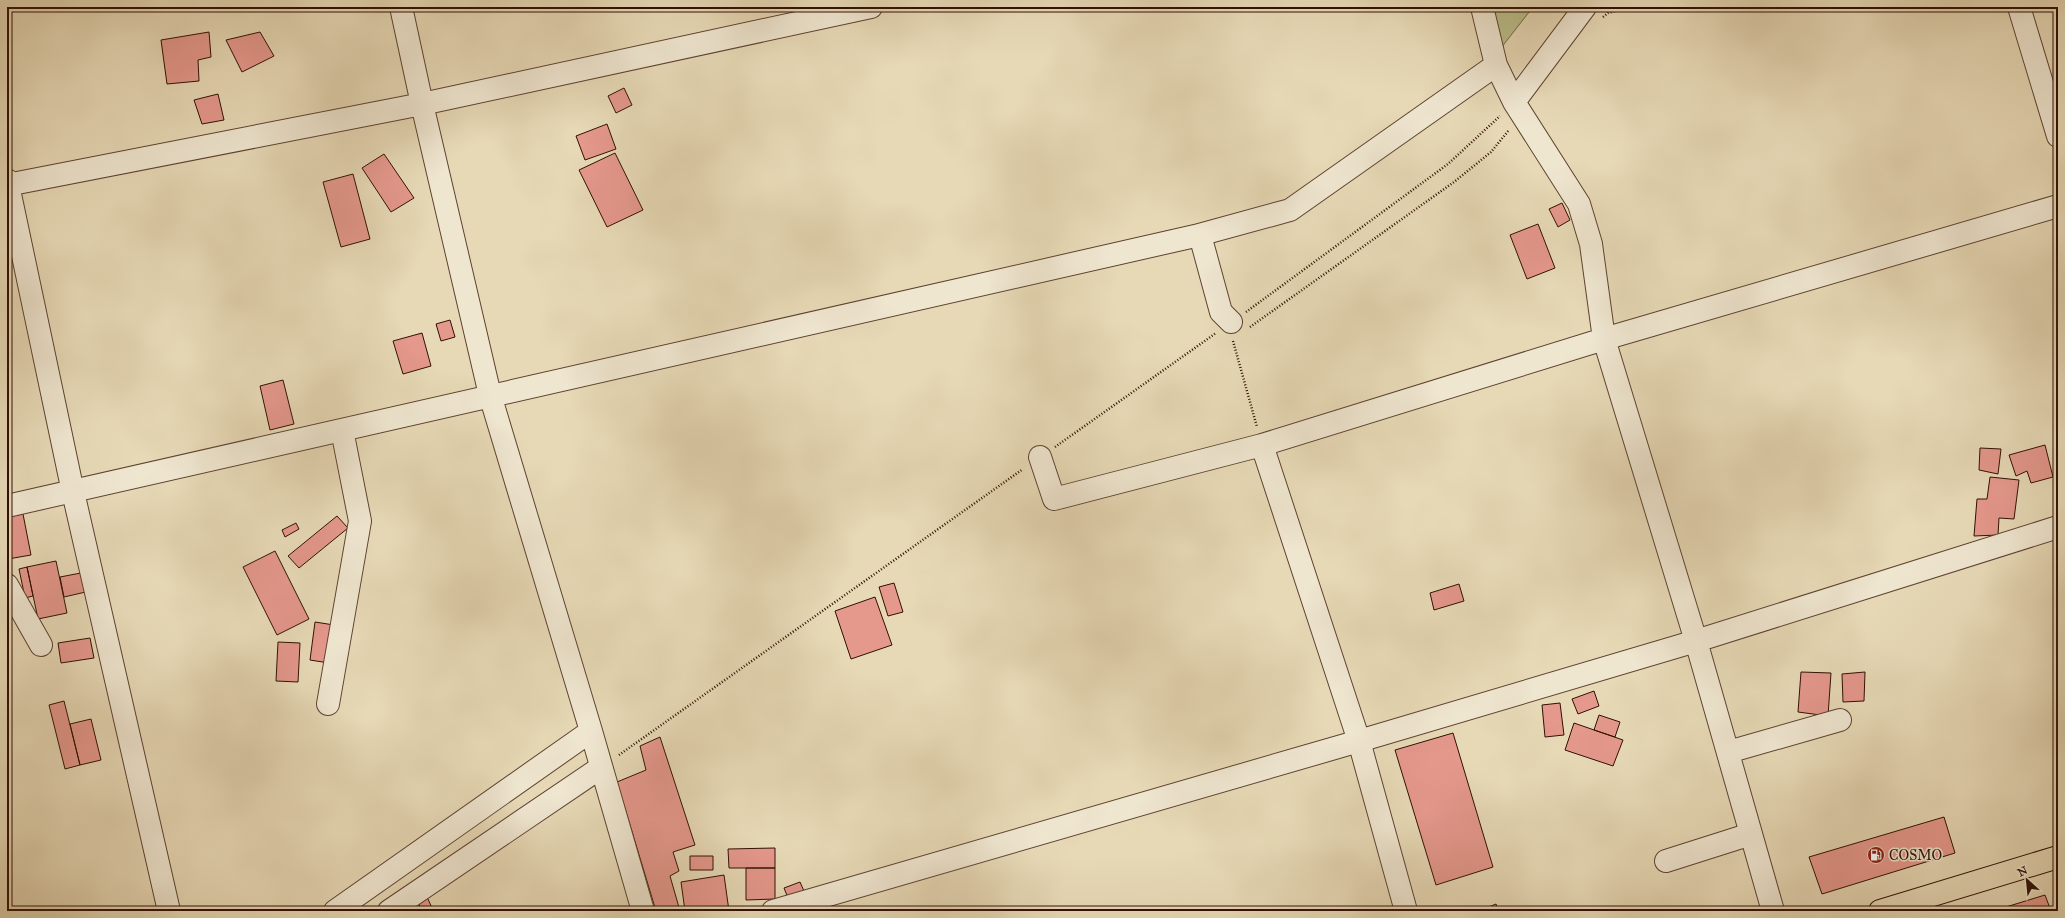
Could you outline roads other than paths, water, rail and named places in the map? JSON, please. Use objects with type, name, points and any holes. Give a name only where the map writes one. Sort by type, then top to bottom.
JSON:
[{"type":"main road","points":[[1880,911],[2058,857]]},
{"type":"street","points":[[401,7],[422,104],[490,395],[592,731],[600,768],[643,911]]},
{"type":"street","points":[[169,911],[73,492],[7,183],[422,104],[871,7]]},
{"type":"street","points":[[1482,7],[1496,65],[1518,108],[1579,204],[1591,244],[1604,339],[1696,641],[1773,911]]},
{"type":"street","points":[[2019,7],[2058,136]]},
{"type":"street","points":[[1518,108],[1591,14]]},
{"type":"street","points":[[7,506],[490,395],[1200,235],[1290,210],[1496,65]]},
{"type":"street","points":[[1040,457],[1054,500],[1262,445],[1604,339],[2058,206]]},
{"type":"street","points":[[1200,235],[1221,312],[1238,329]]},
{"type":"street","points":[[328,704],[360,521],[342,430]]},
{"type":"street","points":[[1262,445],[1359,741],[1406,911]]},
{"type":"street","points":[[773,911],[1359,741],[1696,641],[2058,527]]},
{"type":"street","points":[[7,585],[41,645]]},
{"type":"street","points":[[1728,752],[1840,720]]},
{"type":"street","points":[[335,911],[592,731]]},
{"type":"street","points":[[389,911],[600,768]]},
{"type":"street","points":[[1666,861],[1751,834]]},
{"type":"place","name":"COSMO","points":[[1876,855]]}]
